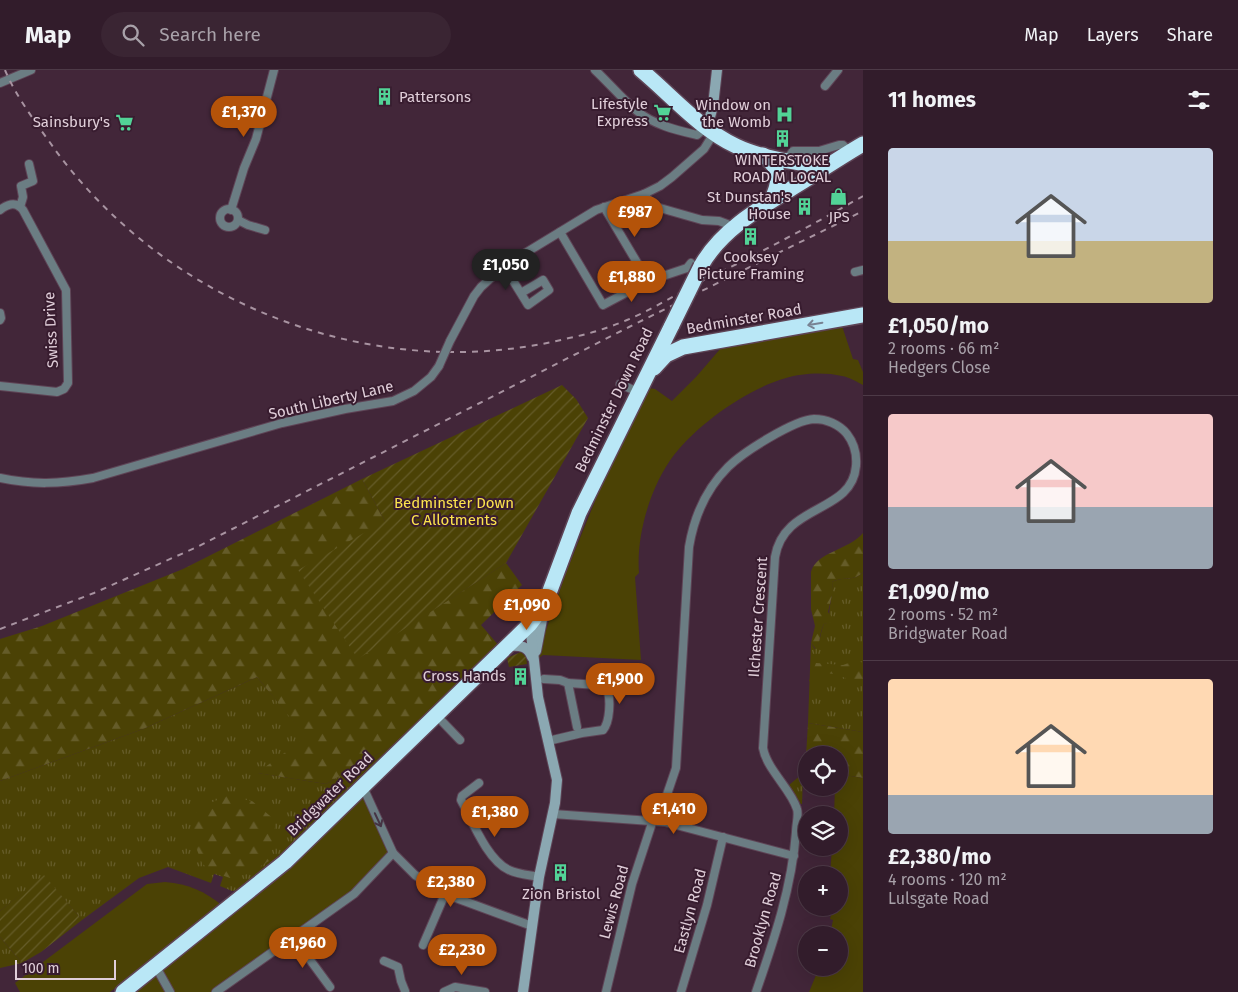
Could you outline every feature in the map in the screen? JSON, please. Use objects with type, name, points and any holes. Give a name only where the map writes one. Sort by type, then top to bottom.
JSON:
[{"type":"highway","points":[[641,70],[709,129],[738,147],[786,160],[826,166]]},
{"type":"highway","name":"Bedminster Down Road","points":[[545,604],[579,513],[640,386],[672,325],[696,265],[733,229],[772,199],[863,144]]},
{"type":"highway","points":[[762,154],[771,161],[776,171],[778,182],[772,199]]},
{"type":"highway","name":"Bedminster Road","points":[[640,386],[666,356],[683,347],[863,314]]},
{"type":"highway","points":[[672,325],[670,341],[673,345],[683,347]]},
{"type":"highway","name":"Bridgwater Road","points":[[124,992],[285,862],[509,646],[530,624],[545,604]]},
{"type":"street","points":[[0,83],[31,70]]},
{"type":"street","points":[[232,210],[244,168],[256,139],[274,70]]},
{"type":"street","points":[[595,70],[636,110],[651,121],[674,130],[697,134],[709,129],[717,70]]},
{"type":"street","points":[[825,86],[838,70]]},
{"type":"street","name":"South Liberty Lane","points":[[0,478],[27,483],[68,483],[93,478],[282,423],[393,401],[414,391],[431,377],[439,366],[474,296],[504,266],[604,207],[644,194],[672,177],[704,149],[709,129]]},
{"type":"street","points":[[786,160],[793,151],[819,151],[839,145],[843,145],[850,152]]},
{"type":"street","points":[[0,210],[10,204],[20,207],[23,197],[21,186],[33,181],[28,164]]},
{"type":"street","points":[[644,194],[653,206],[702,220],[719,221],[733,229]]},
{"type":"street","name":"Swiss Drive","points":[[0,386],[57,392],[64,389],[68,383],[66,290],[20,207]]},
{"type":"street","points":[[604,207],[648,281]]},
{"type":"street","points":[[225,210],[232,210],[237,214],[238,220],[232,226],[228,226],[222,223],[222,214],[225,210]]},
{"type":"street","points":[[238,220],[265,230]]},
{"type":"street","points":[[560,232],[604,305],[648,281],[696,265]]},
{"type":"street","points":[[504,266],[521,294]]},
{"type":"street","points":[[0,313],[0,320]]},
{"type":"street","points":[[620,384],[640,386]]},
{"type":"street","name":"Ilchester Crescent","points":[[656,821],[676,768],[689,547],[701,505],[722,474],[748,450],[803,421],[813,419],[827,421],[841,428],[854,446],[857,461],[852,482],[843,492],[785,531],[775,557],[763,748],[766,759],[797,808],[794,856]]},
{"type":"street","points":[[534,662],[545,604]]},
{"type":"street","points":[[523,992],[539,877],[553,814],[557,780],[538,697],[530,624]]},
{"type":"street","points":[[509,646],[522,646],[528,649],[534,662]]},
{"type":"street","points":[[544,679],[598,685],[607,689],[609,698],[606,725],[600,732],[582,733],[548,742]]},
{"type":"street","points":[[568,683],[576,727]]},
{"type":"street","points":[[436,715],[460,740]]},
{"type":"street","points":[[479,783],[462,796],[461,800],[489,852],[501,866],[510,871],[539,877]]},
{"type":"street","points":[[363,787],[394,853],[415,875],[445,894],[532,926]]},
{"type":"street","points":[[553,814],[656,821],[794,856]]},
{"type":"street","name":"Lewis Road","points":[[606,992],[632,884],[656,821]]},
{"type":"street","name":"Eastlyn Road","points":[[681,992],[707,905],[723,837]]},
{"type":"street","points":[[216,992],[362,888],[394,853]]},
{"type":"street","name":"Brooklyn Road","points":[[756,992],[775,936],[794,856]]},
{"type":"street","points":[[423,946],[445,894]]},
{"type":"street","points":[[294,938],[330,987]]},
{"type":"street","points":[[384,961],[398,967],[406,992]]},
{"type":"street","points":[[156,967],[170,992]]},
{"type":"street","points":[[444,992],[455,987],[485,992]]},
{"type":"green space","points":[[842,326],[853,359],[858,360],[863,372],[863,385],[845,377],[821,374],[792,376],[771,383],[740,399],[710,419],[684,443],[666,467],[658,481],[647,511],[640,542],[639,573],[635,577],[641,660],[543,655],[539,658],[540,647],[567,570],[606,474],[649,388],[655,389],[672,401],[721,348]]},
{"type":"green space","name":"Bedminster Down C Allotments","points":[[562,385],[576,399],[588,418],[506,563],[358,659],[298,570],[385,521],[362,479]]},
{"type":"green space","points":[[362,479],[385,521],[358,658],[506,563],[522,585],[481,625],[500,647],[397,743],[326,784],[257,773],[306,737],[257,677],[143,729],[0,781],[0,639],[42,626],[183,569]]},
{"type":"green space","points":[[863,533],[863,572],[856,577],[832,582],[833,591],[828,612],[831,616],[830,623],[824,624],[816,649],[811,643],[815,626],[811,609],[811,572],[819,560],[857,539]]},
{"type":"green space","points":[[863,572],[863,732],[808,723],[811,643],[815,649],[824,624],[830,622],[832,582],[856,577]]},
{"type":"green space","points":[[521,652],[526,657],[527,664],[509,667],[507,658]]},
{"type":"green space","points":[[857,660],[863,663],[863,682],[847,682],[845,677],[838,678],[834,674],[826,673],[821,676],[820,682],[813,683],[809,681],[816,663],[843,665]]},
{"type":"green space","points":[[257,677],[307,737],[258,773],[326,784],[397,743],[286,854],[239,890],[232,891],[220,886],[223,877],[214,874],[211,883],[168,867],[139,878],[82,920],[44,876],[0,911],[0,781],[143,729]]},
{"type":"green space","points":[[808,723],[863,732],[863,778],[848,776],[848,746],[807,746]]},
{"type":"green space","points":[[848,776],[863,778],[863,992],[809,992],[816,976],[848,976],[848,926],[832,926],[833,920],[830,919],[831,916],[848,916],[848,866],[831,866],[831,856],[848,856],[848,806],[834,806],[835,796],[848,796]]},
{"type":"green space","points":[[798,778],[798,796],[802,796],[802,804],[801,804],[789,785]]},
{"type":"green space","points":[[227,796],[252,801],[275,820],[269,861],[248,874],[230,878],[210,871],[202,863],[191,834],[198,808]]},
{"type":"green space","points":[[364,797],[389,854],[361,885],[211,992],[174,992],[162,972],[162,968],[235,912]]},
{"type":"green space","points":[[44,875],[82,920],[41,952],[22,963],[0,937],[0,911]]},
{"type":"green space","points":[[165,882],[182,884],[196,889],[223,906],[110,992],[20,992],[15,983],[147,884]]},
{"type":"green space","points":[[0,937],[22,963],[0,968]]},
{"type":"green space","points":[[155,974],[167,992],[136,992]]},
{"type":"railway","points":[[5,70],[21,101],[56,151],[104,206],[158,253],[219,292],[285,321],[354,341],[425,351],[497,350],[591,333],[645,312],[863,196]]},
{"type":"railway","points":[[0,629],[94,593],[197,547],[629,327],[863,211]]},
{"type":"place","name":"Pattersons","points":[[385,97]]},
{"type":"place","name":"Lifestyle Express","points":[[662,113]]},
{"type":"place","name":"Window on the Womb","points":[[785,114]]},
{"type":"place","name":"Sainsbury's","points":[[124,122]]},
{"type":"place","name":"WINTERSTOKE ROAD M LOCAL","points":[[782,139]]},
{"type":"place","name":"JPS","points":[[839,196]]},
{"type":"place","name":"St Dunstan's House","points":[[805,206]]},
{"type":"place","name":"Cooksey Picture Framing","points":[[751,236]]},
{"type":"place","name":"Cross Hands","points":[[520,676]]},
{"type":"place","name":"Zion Bristol","points":[[561,873]]}]
